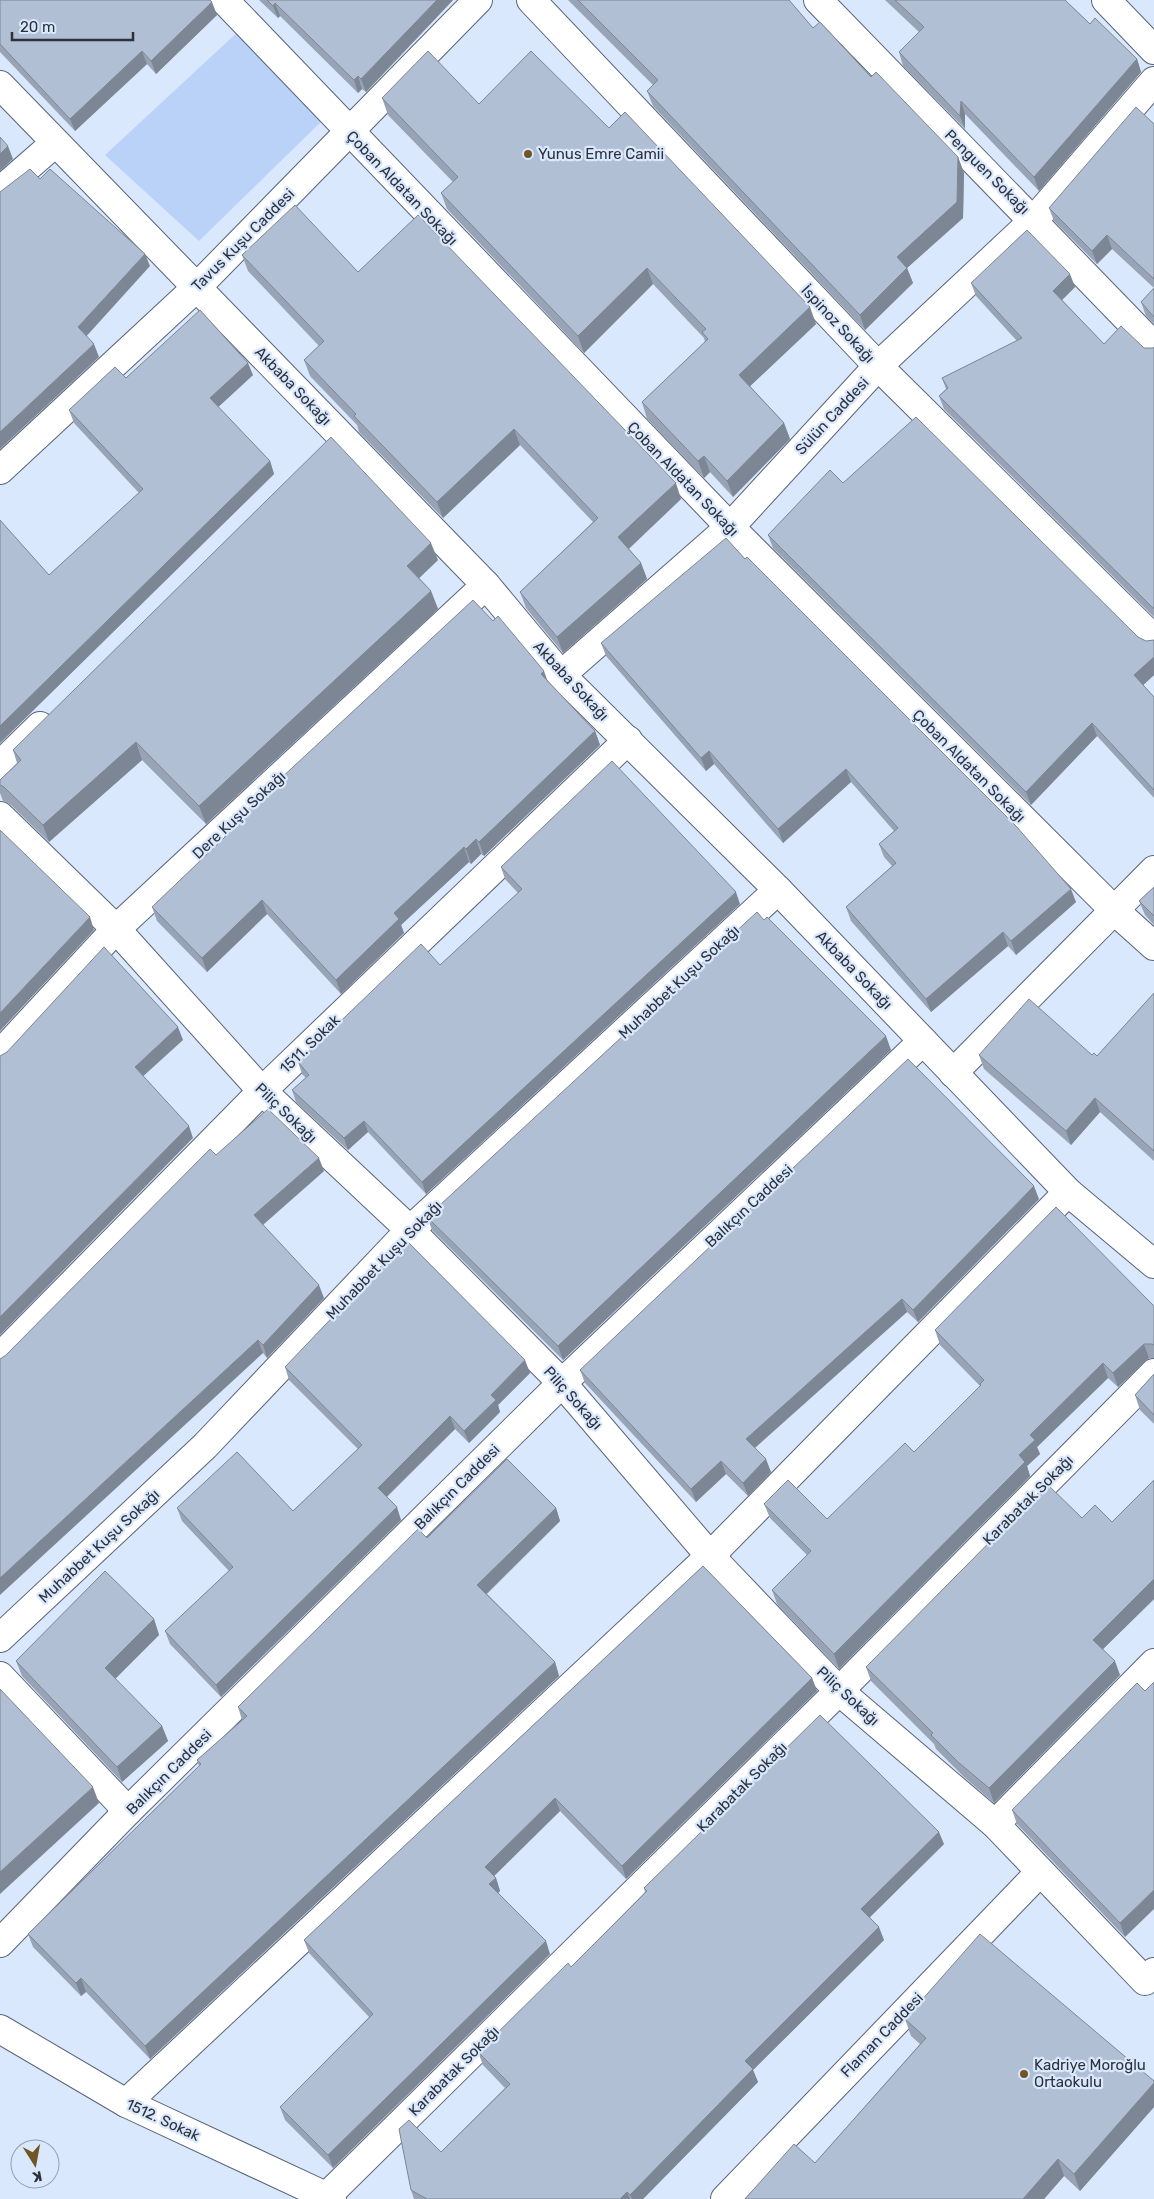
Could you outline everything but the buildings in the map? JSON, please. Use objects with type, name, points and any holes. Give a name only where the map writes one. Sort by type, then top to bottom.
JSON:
[{"type":"street","name":"Çoban Aldatan Sokağı","points":[[224,0],[350,134],[730,527],[1115,911],[1154,946]]},
{"type":"street","name":"Tavus Kuşu Caddesi","points":[[0,470],[196,288],[350,134],[478,0]]},
{"type":"street","name":"İspinoz Sokağı","points":[[531,0],[878,366],[1154,639]]},
{"type":"street","name":"Penguen Sokağı","points":[[818,0],[1034,220],[1154,346]]},
{"type":"street","points":[[1106,0],[1154,50]]},
{"type":"street","name":"Sülün Caddesi","points":[[561,674],[730,527],[878,366],[1034,220],[1154,80]]},
{"type":"street","name":"Akbaba Sokağı","points":[[0,85],[486,585],[561,674],[778,890],[1068,1192],[1154,1264]]},
{"type":"street","points":[[0,191],[55,143]]},
{"type":"street","points":[[317,454],[338,433]]},
{"type":"street","name":"Dere Kuşu Sokağı","points":[[0,1054],[116,929],[486,585]]},
{"type":"street","points":[[0,765],[56,710]]},
{"type":"street","name":"1511. Sokak","points":[[0,1356],[262,1091],[628,740]]},
{"type":"street","name":"Piliç Sokağı","points":[[0,816],[116,929],[262,1091],[410,1230],[562,1383],[710,1556],[840,1691],[995,1824],[1040,1872],[1149,1976]]},
{"type":"street","points":[[953,1072],[1154,870]]},
{"type":"street","name":"Muhabbet Kuşu Sokağı","points":[[0,1638],[206,1446],[410,1230],[778,890]]},
{"type":"street","name":"Balıkçın Caddesi","points":[[0,1943],[128,1812],[562,1383],[923,1041]]},
{"type":"street","points":[[126,2103],[710,1556],[1068,1192]]},
{"type":"street","name":"Karabatak Sokağı","points":[[330,2198],[840,1691],[1154,1373]]},
{"type":"street","points":[[995,1824],[1154,1663]]},
{"type":"street","points":[[0,1676],[128,1812]]},
{"type":"street","name":"Flaman Caddesi","points":[[725,2199],[1040,1872]]},
{"type":"street","name":"1512. Sokak","points":[[0,2029],[126,2103],[330,2198]]},
{"type":"shaded area","points":[[242,28],[326,117],[199,241],[105,155]]},
{"type":"place","name":"Yunus Emre Camii","points":[[528,154]]},
{"type":"place","name":"Kadriye Moroğlu Ortaokulu","points":[[1024,2074]]}]
